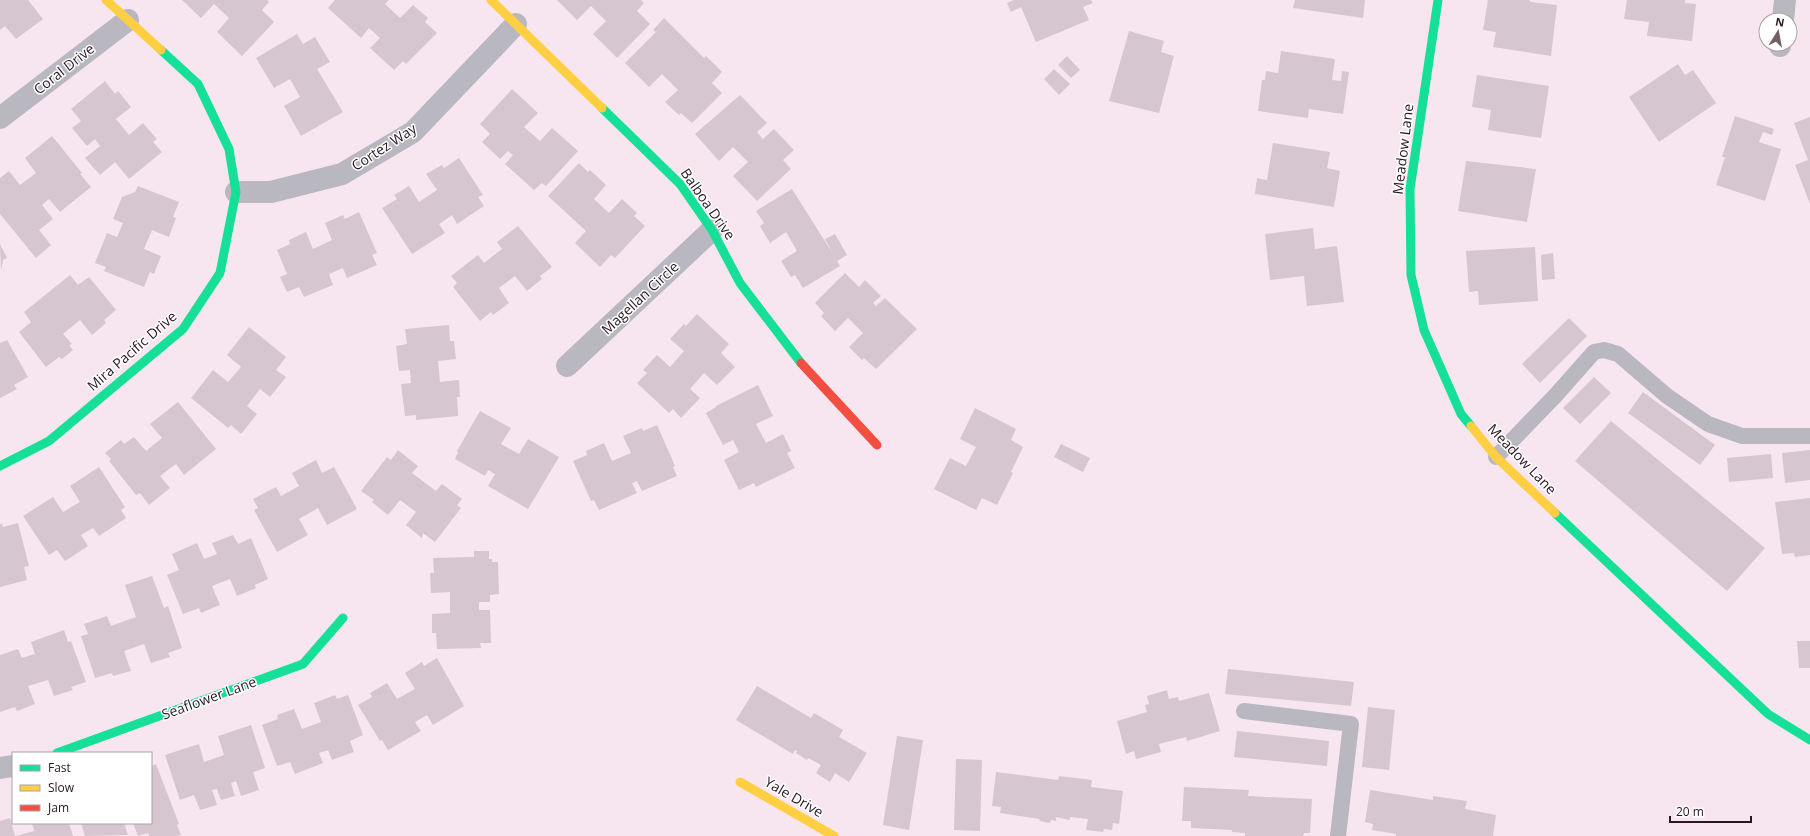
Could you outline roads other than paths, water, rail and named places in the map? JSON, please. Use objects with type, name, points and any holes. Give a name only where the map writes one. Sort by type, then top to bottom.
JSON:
[{"type":"street","name":"Mira Pacific Drive","points":[[0,466],[49,441],[183,329],[220,273],[236,192],[229,149],[198,84],[106,0]]},
{"type":"street","name":"Balboa Drive","points":[[491,0],[680,184],[712,230],[740,283],[808,373],[877,444]]},
{"type":"street","name":"Meadow Lane","points":[[1438,0],[1410,189],[1411,275],[1424,330],[1461,414],[1496,457],[1768,714],[1810,740]]},
{"type":"street","points":[[1784,12],[1785,0]]},
{"type":"street","name":"Coral Drive","points":[[0,118],[128,20]]},
{"type":"street","name":"Cortez Way","points":[[236,192],[271,192],[342,174],[413,132],[516,24]]},
{"type":"street","name":"Magellan Circle","points":[[567,366],[712,230]]},
{"type":"street","name":"Seaflower Lane","points":[[60,752],[303,664],[343,618]]},
{"type":"street","points":[[0,768],[12,766]]},
{"type":"street","name":"Yale Drive","points":[[740,782],[834,836]]},
{"type":"lane","points":[[1496,457],[1573,377],[1594,352],[1604,350],[1618,354],[1667,396],[1708,424],[1742,436],[1810,436]]},
{"type":"lane","points":[[1244,711],[1351,724],[1338,836]]}]
